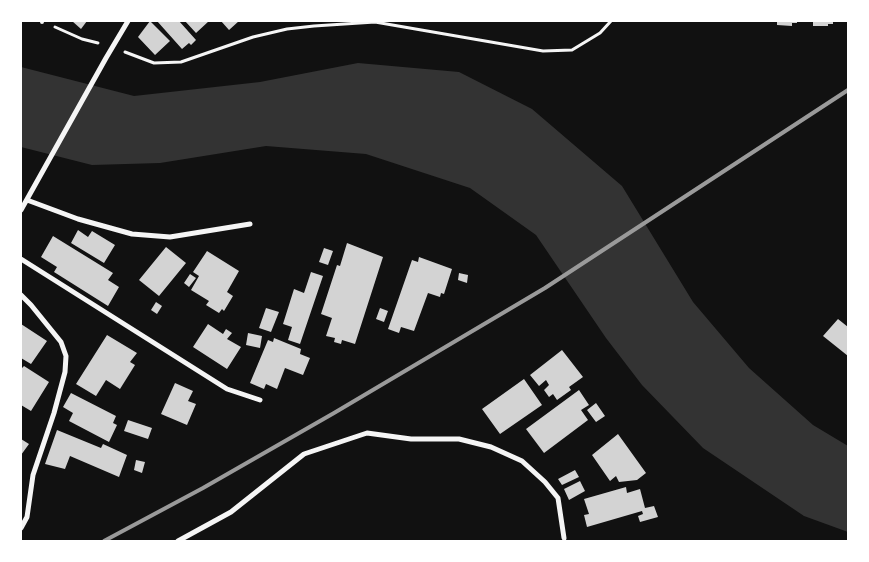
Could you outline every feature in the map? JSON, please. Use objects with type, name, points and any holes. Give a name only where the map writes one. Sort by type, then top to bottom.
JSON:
[{"type":"street","points":[[21,210],[128,21]]},
{"type":"street","points":[[27,200],[78,219],[132,234],[170,237],[250,224]]},
{"type":"street","points":[[21,259],[227,389],[260,400]]},
{"type":"street","points":[[21,295],[61,342],[66,356],[63,380],[54,413],[33,475],[28,518],[21,528]]},
{"type":"street","points":[[178,541],[231,512],[304,454],[367,433],[411,439],[459,439],[491,448],[522,461],[545,482],[558,498],[564,538]]},
{"type":"path","points":[[42,22],[82,39],[112,47],[154,63],[181,62],[254,37],[287,29],[375,22],[544,51],[572,50],[600,33],[611,21]]},
{"type":"shaded area","points":[[358,63],[459,72],[532,109],[622,186],[693,302],[749,368],[813,425],[848,446],[848,532],[804,516],[703,448],[642,385],[606,338],[536,235],[470,188],[366,154],[266,146],[160,163],[92,165],[21,147],[21,67],[134,96],[260,82]]},
{"type":"building","points":[[72,21],[87,21],[81,29]]},
{"type":"building","points":[[150,21],[170,41],[155,55],[138,37]]},
{"type":"building","points":[[157,21],[179,21],[196,40],[191,45],[189,43],[182,49]]},
{"type":"building","points":[[185,21],[209,21],[196,33]]},
{"type":"building","points":[[221,21],[239,21],[229,30]]},
{"type":"building","points":[[777,21],[797,21],[797,23],[792,23],[792,26],[777,25]]},
{"type":"building","points":[[813,21],[833,21],[833,24],[813,26]]},
{"type":"building","points":[[78,230],[88,237],[92,231],[115,245],[104,263],[71,243]]},
{"type":"building","points":[[53,236],[113,273],[108,280],[119,287],[108,306],[54,272],[57,267],[41,257]]},
{"type":"building","points":[[347,243],[383,257],[355,344],[342,340],[341,344],[334,342],[335,338],[326,336],[332,318],[321,314],[337,265],[340,266]]},
{"type":"building","points":[[166,247],[186,263],[159,296],[139,280]]},
{"type":"building","points":[[324,248],[333,251],[328,265],[319,262]]},
{"type":"building","points":[[207,251],[239,271],[227,292],[233,296],[224,311],[222,309],[219,313],[206,305],[209,301],[191,290],[199,276],[193,272]]},
{"type":"building","points":[[419,257],[452,269],[444,294],[441,293],[440,297],[428,293],[414,331],[401,327],[399,333],[388,329],[412,260],[418,262]]},
{"type":"building","points":[[311,272],[323,276],[300,344],[288,340],[292,327],[283,324],[294,289],[304,293]]},
{"type":"building","points":[[459,273],[468,275],[467,283],[458,280]]},
{"type":"building","points":[[190,274],[196,278],[189,287],[184,283]]},
{"type":"building","points":[[156,302],[162,306],[157,314],[151,310]]},
{"type":"building","points":[[266,308],[279,312],[271,332],[259,328]]},
{"type":"building","points":[[380,308],[388,311],[384,322],[376,319]]},
{"type":"building","points":[[838,319],[848,327],[848,356],[823,336]]},
{"type":"building","points":[[21,324],[47,341],[31,364],[21,358]]},
{"type":"building","points":[[208,324],[223,334],[226,329],[232,333],[227,339],[241,347],[227,369],[193,347]]},
{"type":"building","points":[[248,333],[262,336],[260,348],[246,345]]},
{"type":"building","points":[[107,335],[137,353],[130,362],[135,365],[120,389],[106,380],[96,396],[76,384]]},
{"type":"building","points":[[274,338],[301,349],[300,354],[310,358],[303,375],[285,368],[277,389],[266,384],[264,389],[250,383],[268,340],[273,342]]},
{"type":"building","points":[[562,350],[583,377],[569,387],[571,390],[557,400],[553,394],[549,397],[544,390],[549,385],[546,380],[539,386],[530,375]]},
{"type":"building","points":[[24,366],[49,382],[31,411],[21,405],[21,369]]},
{"type":"building","points":[[524,379],[542,405],[500,434],[482,409]]},
{"type":"building","points":[[175,383],[193,391],[188,401],[196,404],[187,425],[161,414]]},
{"type":"building","points":[[579,390],[589,405],[581,410],[588,420],[544,453],[526,429]]},
{"type":"building","points":[[71,393],[116,416],[113,423],[117,425],[109,442],[69,421],[73,413],[63,407]]},
{"type":"building","points":[[596,403],[605,416],[596,422],[587,410]]},
{"type":"building","points":[[128,420],[152,428],[148,439],[124,431]]},
{"type":"building","points":[[57,430],[101,448],[103,444],[127,455],[119,477],[70,456],[65,469],[45,464]]},
{"type":"building","points":[[618,434],[646,473],[637,480],[619,482],[616,476],[610,481],[592,455]]},
{"type":"building","points":[[21,439],[29,444],[21,455]]},
{"type":"building","points":[[136,460],[145,462],[142,473],[134,470]]},
{"type":"building","points":[[575,470],[579,477],[562,485],[558,479]]},
{"type":"building","points":[[580,481],[585,491],[569,500],[564,489]]},
{"type":"building","points":[[626,487],[627,493],[640,489],[645,508],[654,506],[658,517],[640,522],[638,516],[643,514],[642,511],[587,527],[584,515],[589,514],[584,499]]},
{"type":"railway","points":[[104,541],[203,488],[334,413],[545,288],[848,90]]}]
